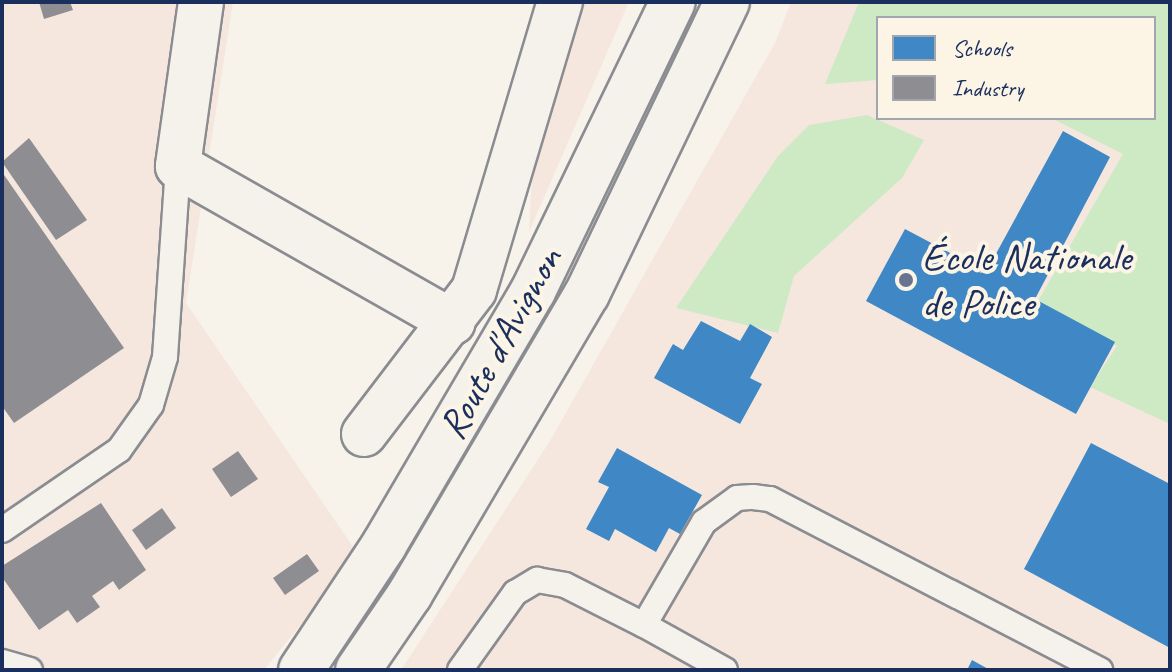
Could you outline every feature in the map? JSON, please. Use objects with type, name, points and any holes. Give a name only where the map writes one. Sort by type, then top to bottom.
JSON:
[{"type":"main road","points":[[201,2],[178,166],[453,322]]},
{"type":"main road","points":[[364,434],[453,322],[474,290],[560,2]]},
{"type":"main road","name":"Route d'Avignon","points":[[301,670],[384,545],[533,291],[673,2]]},
{"type":"main road","name":"Route d'Avignon","points":[[358,670],[410,594],[587,294],[727,2]]},
{"type":"lane","points":[[2,530],[119,450],[151,405],[165,357],[178,166]]},
{"type":"lane","points":[[644,625],[704,522],[737,498],[753,497],[770,499],[1100,670]]},
{"type":"lane","points":[[460,670],[515,593],[537,580],[565,585],[725,670]]},
{"type":"lane","points":[[2,662],[30,670]]},
{"type":"shaded area","points":[[2,2],[233,2],[186,303],[358,554],[264,670],[2,670]]},
{"type":"shaded area","points":[[541,2],[629,2],[529,232]]},
{"type":"shaded area","name":"École Nationale de Police","points":[[791,2],[1170,2],[1170,670],[401,670],[550,441],[775,43]]},
{"type":"green space","points":[[859,2],[1170,2],[1170,424],[1090,387],[1117,346],[1038,301],[1123,154],[1055,120],[1156,120],[1156,16],[876,16],[876,80],[825,84]]},
{"type":"green space","points":[[867,115],[924,140],[902,178],[794,276],[778,333],[676,308],[778,156],[809,125]]},
{"type":"building: Schools","points":[[1063,131],[1110,157],[1035,299],[1115,342],[1076,414],[866,301],[905,229],[986,272]]},
{"type":"building: Schools","points":[[701,321],[740,341],[750,324],[772,337],[750,378],[762,384],[740,424],[654,378],[673,344],[683,350]]},
{"type":"building: Schools","points":[[1091,443],[1170,484],[1170,648],[1024,569]]},
{"type":"building: Schools","points":[[617,448],[702,495],[680,534],[669,528],[656,552],[615,529],[609,541],[586,529],[609,487],[598,482]]},
{"type":"building: Schools","points":[[972,660],[990,670],[967,670]]},
{"type":"building: Industry","points":[[39,2],[70,2],[73,10],[44,19]]},
{"type":"building: Industry","points":[[29,138],[87,220],[56,240],[2,162]]},
{"type":"building: Industry","points":[[2,172],[124,348],[14,423],[2,406]]},
{"type":"building: Industry","points":[[238,451],[258,479],[231,497],[212,469]]},
{"type":"building: Industry","points":[[101,503],[146,570],[119,590],[113,581],[92,596],[100,607],[77,623],[68,610],[39,630],[2,577],[2,566]]},
{"type":"building: Industry","points":[[162,508],[176,528],[146,550],[132,530]]},
{"type":"building: Industry","points":[[307,554],[319,571],[285,595],[273,578]]},
{"type":"place","name":"École Nationale de Police","points":[[906,280]]}]
